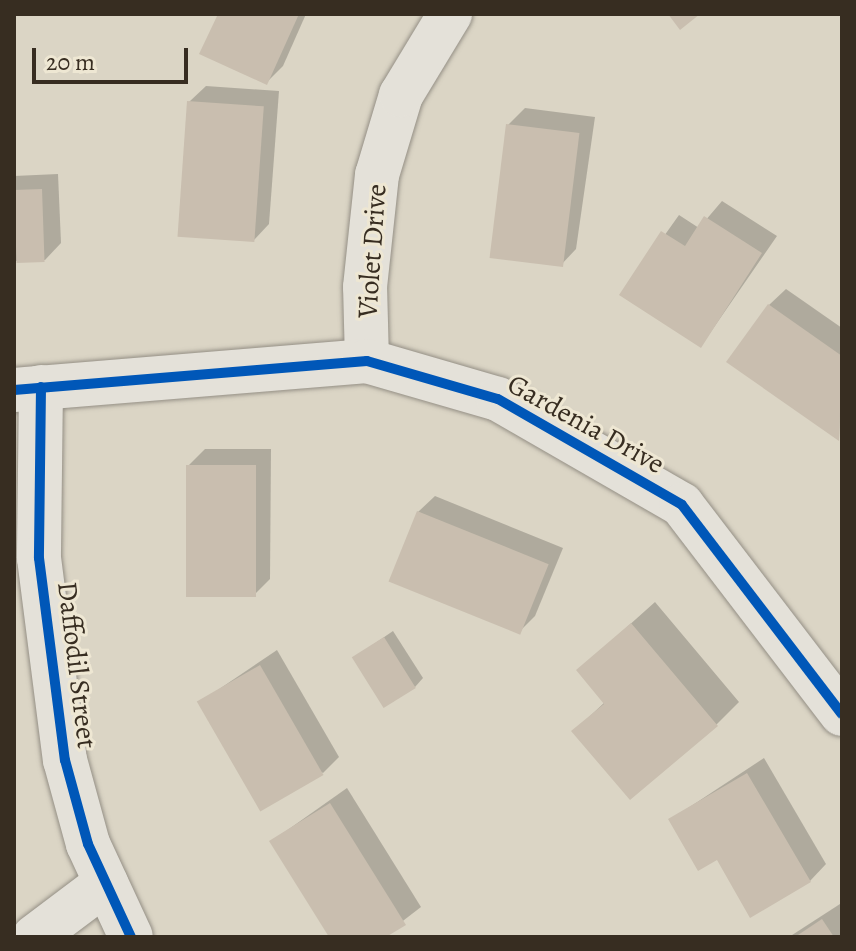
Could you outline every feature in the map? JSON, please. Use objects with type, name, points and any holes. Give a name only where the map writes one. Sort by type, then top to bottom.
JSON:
[{"type":"street","name":"Violet Drive","points":[[367,361],[365,287],[377,175],[401,95],[450,14]]},
{"type":"street","name":"Gardenia Drive","points":[[28,388],[367,361],[498,399],[682,505],[842,714]]},
{"type":"street","name":"Daffodil Street","points":[[28,388],[39,558],[65,760],[106,883],[131,937]]},
{"type":"street","points":[[34,937],[106,883]]},
{"type":"building","points":[[218,14],[299,14],[267,85],[199,54]]},
{"type":"building","points":[[668,14],[700,14],[680,30]]},
{"type":"building","points":[[187,101],[264,106],[254,242],[178,237]]},
{"type":"building","points":[[506,124],[579,133],[563,267],[490,258]]},
{"type":"building","points":[[42,189],[45,262],[17,263],[14,190]]},
{"type":"building","points":[[704,216],[762,253],[701,348],[619,295],[661,231],[685,246]]},
{"type":"building","points":[[768,304],[842,356],[839,441],[726,362]]},
{"type":"building","points":[[186,465],[256,465],[256,597],[186,597]]},
{"type":"building","points":[[417,511],[549,564],[520,635],[389,581]]},
{"type":"building","points":[[631,623],[718,726],[630,800],[571,731],[604,704],[576,670]]},
{"type":"building","points":[[384,637],[416,688],[384,708],[352,657]]},
{"type":"building","points":[[260,665],[324,775],[260,811],[197,702]]},
{"type":"building","points":[[747,773],[811,882],[750,918],[717,860],[698,871],[668,819]]},
{"type":"building","points":[[330,803],[406,925],[386,937],[329,937],[269,841]]},
{"type":"building","points":[[822,919],[834,937],[795,937]]},
{"type":"cycle path","points":[[14,390],[367,361],[498,399],[682,505],[842,714]]},
{"type":"cycle path","points":[[41,387],[39,558],[65,760],[88,844],[131,937]]}]
